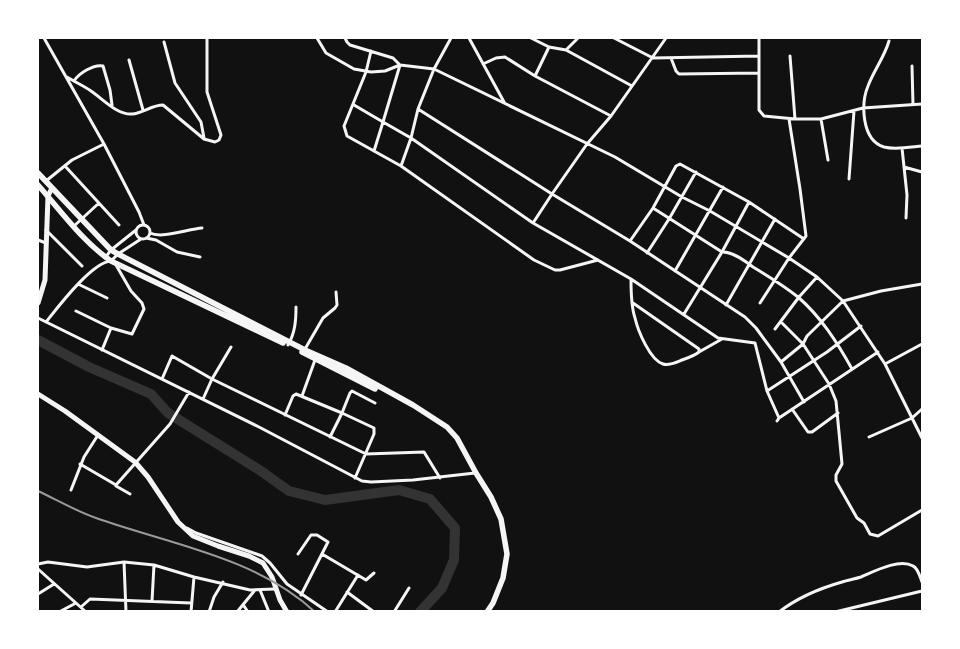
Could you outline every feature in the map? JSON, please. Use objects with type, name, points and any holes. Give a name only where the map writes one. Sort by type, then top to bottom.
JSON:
[{"type":"main road","points":[[38,173],[111,250],[189,294],[316,356]]},
{"type":"main road","points":[[38,185],[48,196],[51,203],[109,260],[156,282],[189,294]]},
{"type":"main road","points":[[48,196],[52,188]]},
{"type":"main road","points":[[38,303],[45,280],[46,230],[51,203],[58,195]]},
{"type":"main road","points":[[156,282],[159,276]]},
{"type":"main road","points":[[289,344],[422,411],[447,427],[457,438],[491,497],[501,519],[506,548],[503,578],[493,603],[487,612]]},
{"type":"main road","points":[[38,394],[65,411],[135,462],[148,477],[178,522],[193,536],[257,559],[263,563],[272,577],[287,612]]},
{"type":"street","points":[[44,38],[104,144],[144,225],[149,228],[150,233]]},
{"type":"street","points":[[67,77],[125,113],[133,114],[157,105],[163,105],[204,139],[215,142],[220,140],[220,136],[207,92],[207,38]]},
{"type":"street","points":[[317,38],[326,53],[341,63],[366,72],[385,71],[400,64]]},
{"type":"street","points":[[345,38],[346,42],[350,45],[393,58],[400,64],[434,69],[615,157],[682,197],[736,226],[817,277],[843,301],[878,352],[922,438]]},
{"type":"street","points":[[401,166],[411,138],[418,109],[434,69],[451,38]]},
{"type":"street","points":[[469,38],[504,103]]},
{"type":"street","points":[[531,38],[549,47],[566,50],[632,86]]},
{"type":"street","points":[[566,50],[578,38]]},
{"type":"street","points":[[614,38],[653,58],[759,56]]},
{"type":"street","points":[[533,223],[587,144],[611,116],[666,38]]},
{"type":"street","points":[[759,38],[759,113],[764,116],[795,120],[821,119],[862,108],[922,104]]},
{"type":"street","points":[[889,41],[885,54],[875,69],[867,87],[862,108],[866,125],[873,140],[884,147],[922,146]]},
{"type":"street","points":[[164,42],[175,83],[201,122],[204,139]]},
{"type":"street","points":[[534,76],[549,47]]},
{"type":"street","points":[[371,51],[366,72],[344,126],[345,133],[351,139],[401,166],[534,260],[555,270],[598,260]]},
{"type":"street","points":[[790,56],[795,120]]},
{"type":"street","points":[[483,64],[496,58],[505,57],[534,76],[611,116]]},
{"type":"street","points":[[671,58],[679,74],[759,74]]},
{"type":"street","points":[[129,60],[143,110]]},
{"type":"street","points":[[374,151],[400,64]]},
{"type":"street","points":[[74,81],[79,75],[97,65],[103,66],[110,90],[112,106]]},
{"type":"street","points":[[912,66],[913,104]]},
{"type":"street","points":[[354,105],[411,138],[533,223],[631,279],[722,339],[755,342]]},
{"type":"street","points":[[418,109],[701,287],[751,322],[781,362],[804,402]]},
{"type":"street","points":[[849,179],[854,111]]},
{"type":"street","points":[[760,303],[806,235],[789,119]]},
{"type":"street","points":[[821,119],[828,160]]},
{"type":"street","points":[[46,182],[83,154],[104,144]]},
{"type":"street","points":[[902,148],[907,195],[906,218]]},
{"type":"street","points":[[630,242],[653,208],[678,164],[684,164],[748,202],[804,239]]},
{"type":"street","points":[[65,166],[119,225]]},
{"type":"street","points":[[904,167],[922,172]]},
{"type":"street","points":[[647,253],[696,172]]},
{"type":"street","points":[[675,271],[694,235],[723,188]]},
{"type":"street","points":[[684,314],[722,252],[748,202]]},
{"type":"street","points":[[74,226],[99,203]]},
{"type":"street","points":[[653,208],[722,252],[728,252],[750,264],[798,297],[821,321],[838,344],[852,369]]},
{"type":"street","points":[[726,304],[763,243],[775,219]]},
{"type":"street","points":[[76,311],[111,328],[132,334],[144,309],[142,303],[109,260],[111,250],[136,230],[138,226],[144,225]]},
{"type":"street","points":[[150,233],[154,235],[166,234],[202,228]]},
{"type":"street","points":[[46,230],[82,266]]},
{"type":"street","points":[[136,230],[137,236],[141,239]]},
{"type":"street","points":[[146,238],[150,233]]},
{"type":"street","points":[[46,322],[78,284],[109,260],[141,239],[156,240],[177,252],[200,257]]},
{"type":"street","points":[[38,240],[46,244]]},
{"type":"street","points":[[775,330],[798,297],[817,277]]},
{"type":"street","points":[[631,279],[637,324],[651,354],[658,361],[668,364],[694,356],[722,339]]},
{"type":"street","points":[[78,284],[107,298]]},
{"type":"street","points":[[781,362],[803,344],[804,339],[843,301],[881,291],[922,284]]},
{"type":"street","points":[[304,350],[323,318],[336,308],[336,292]]},
{"type":"street","points":[[633,303],[699,349],[699,352]]},
{"type":"street","points":[[289,344],[296,322],[296,307]]},
{"type":"street","points":[[38,318],[203,399],[355,478],[371,482],[440,478],[476,473]]},
{"type":"street","points":[[781,322],[803,344],[829,384],[836,401],[842,464],[836,475],[836,481],[857,518],[864,523],[870,534],[878,536],[922,510]]},
{"type":"street","points":[[767,390],[814,361],[861,326]]},
{"type":"street","points":[[102,350],[111,328]]},
{"type":"street","points":[[755,342],[761,336]]},
{"type":"street","points":[[755,342],[767,390],[778,419],[878,352]]},
{"type":"street","points":[[885,364],[922,344]]},
{"type":"street","points":[[203,399],[231,347]]},
{"type":"street","points":[[162,379],[172,356],[212,380],[366,454],[422,452],[426,454],[440,478]]},
{"type":"street","points":[[302,396],[316,356]]},
{"type":"street","points":[[330,437],[352,391],[375,403]]},
{"type":"street","points":[[115,486],[170,424],[189,392]]},
{"type":"street","points":[[285,415],[293,396],[296,394],[374,428],[374,434],[355,478]]},
{"type":"street","points":[[792,409],[808,432],[812,432],[838,414]]},
{"type":"street","points":[[869,437],[912,418],[922,409]]},
{"type":"street","points":[[71,490],[80,464],[98,435]]},
{"type":"street","points":[[80,464],[130,494]]},
{"type":"street","points":[[178,522],[196,533],[262,556],[270,562],[287,584],[328,612]]},
{"type":"street","points":[[298,554],[308,536],[314,534],[328,542],[301,595]]},
{"type":"street","points":[[322,554],[367,580],[374,572]]},
{"type":"street","points":[[38,564],[48,562],[87,567],[124,562],[154,565],[194,577],[223,582],[259,592],[269,612]]},
{"type":"street","points":[[124,562],[126,612]]},
{"type":"street","points":[[152,601],[154,565]]},
{"type":"street","points":[[780,612],[798,600],[881,567],[912,565],[922,582]]},
{"type":"street","points":[[38,569],[86,612]]},
{"type":"street","points":[[336,612],[358,575]]},
{"type":"street","points":[[191,612],[194,577]]},
{"type":"street","points":[[209,612],[214,597],[223,582]]},
{"type":"street","points":[[38,594],[54,584]]},
{"type":"street","points":[[237,612],[259,592],[275,587]]},
{"type":"street","points":[[394,612],[409,588]]},
{"type":"street","points":[[835,612],[922,591]]},
{"type":"street","points":[[348,592],[374,612]]},
{"type":"street","points":[[81,607],[90,599],[191,603]]},
{"type":"street","points":[[59,612],[76,603]]},
{"type":"street","points":[[244,606],[248,612]]},
{"type":"waterway","points":[[38,340],[89,367],[151,394],[168,413],[261,471],[289,491],[325,500],[399,490],[430,499],[455,528],[454,560],[442,588],[420,612]]},
{"type":"railway","points":[[38,491],[96,518],[211,554],[239,565],[292,593],[315,612]]}]
